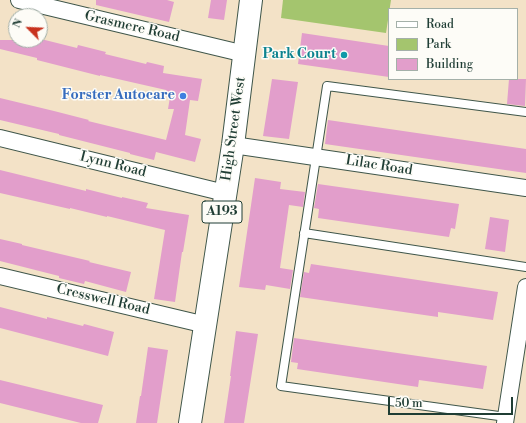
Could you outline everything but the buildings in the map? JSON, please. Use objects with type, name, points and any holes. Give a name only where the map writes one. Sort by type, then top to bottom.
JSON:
[{"type":"main road","name":"High Street West","points":[[190,423],[233,144],[252,0]]},
{"type":"street","name":"Grasmere Road","points":[[19,0],[245,54]]},
{"type":"street","name":"Lynn Road","points":[[0,138],[225,193]]},
{"type":"street","name":"Lilac Road","points":[[233,144],[526,188]]},
{"type":"street","name":"Cresswell Road","points":[[0,276],[206,325]]},
{"type":"street","points":[[506,420],[526,287]]},
{"type":"lane","points":[[506,420],[281,386],[327,86],[526,112]]},
{"type":"lane","points":[[304,233],[526,267]]},
{"type":"green space","points":[[283,0],[391,0],[390,8],[388,8],[386,33],[281,18]]},
{"type":"place","name":"Park Court","points":[[344,55]]},
{"type":"place","name":"Forster Autocare","points":[[183,96]]}]
